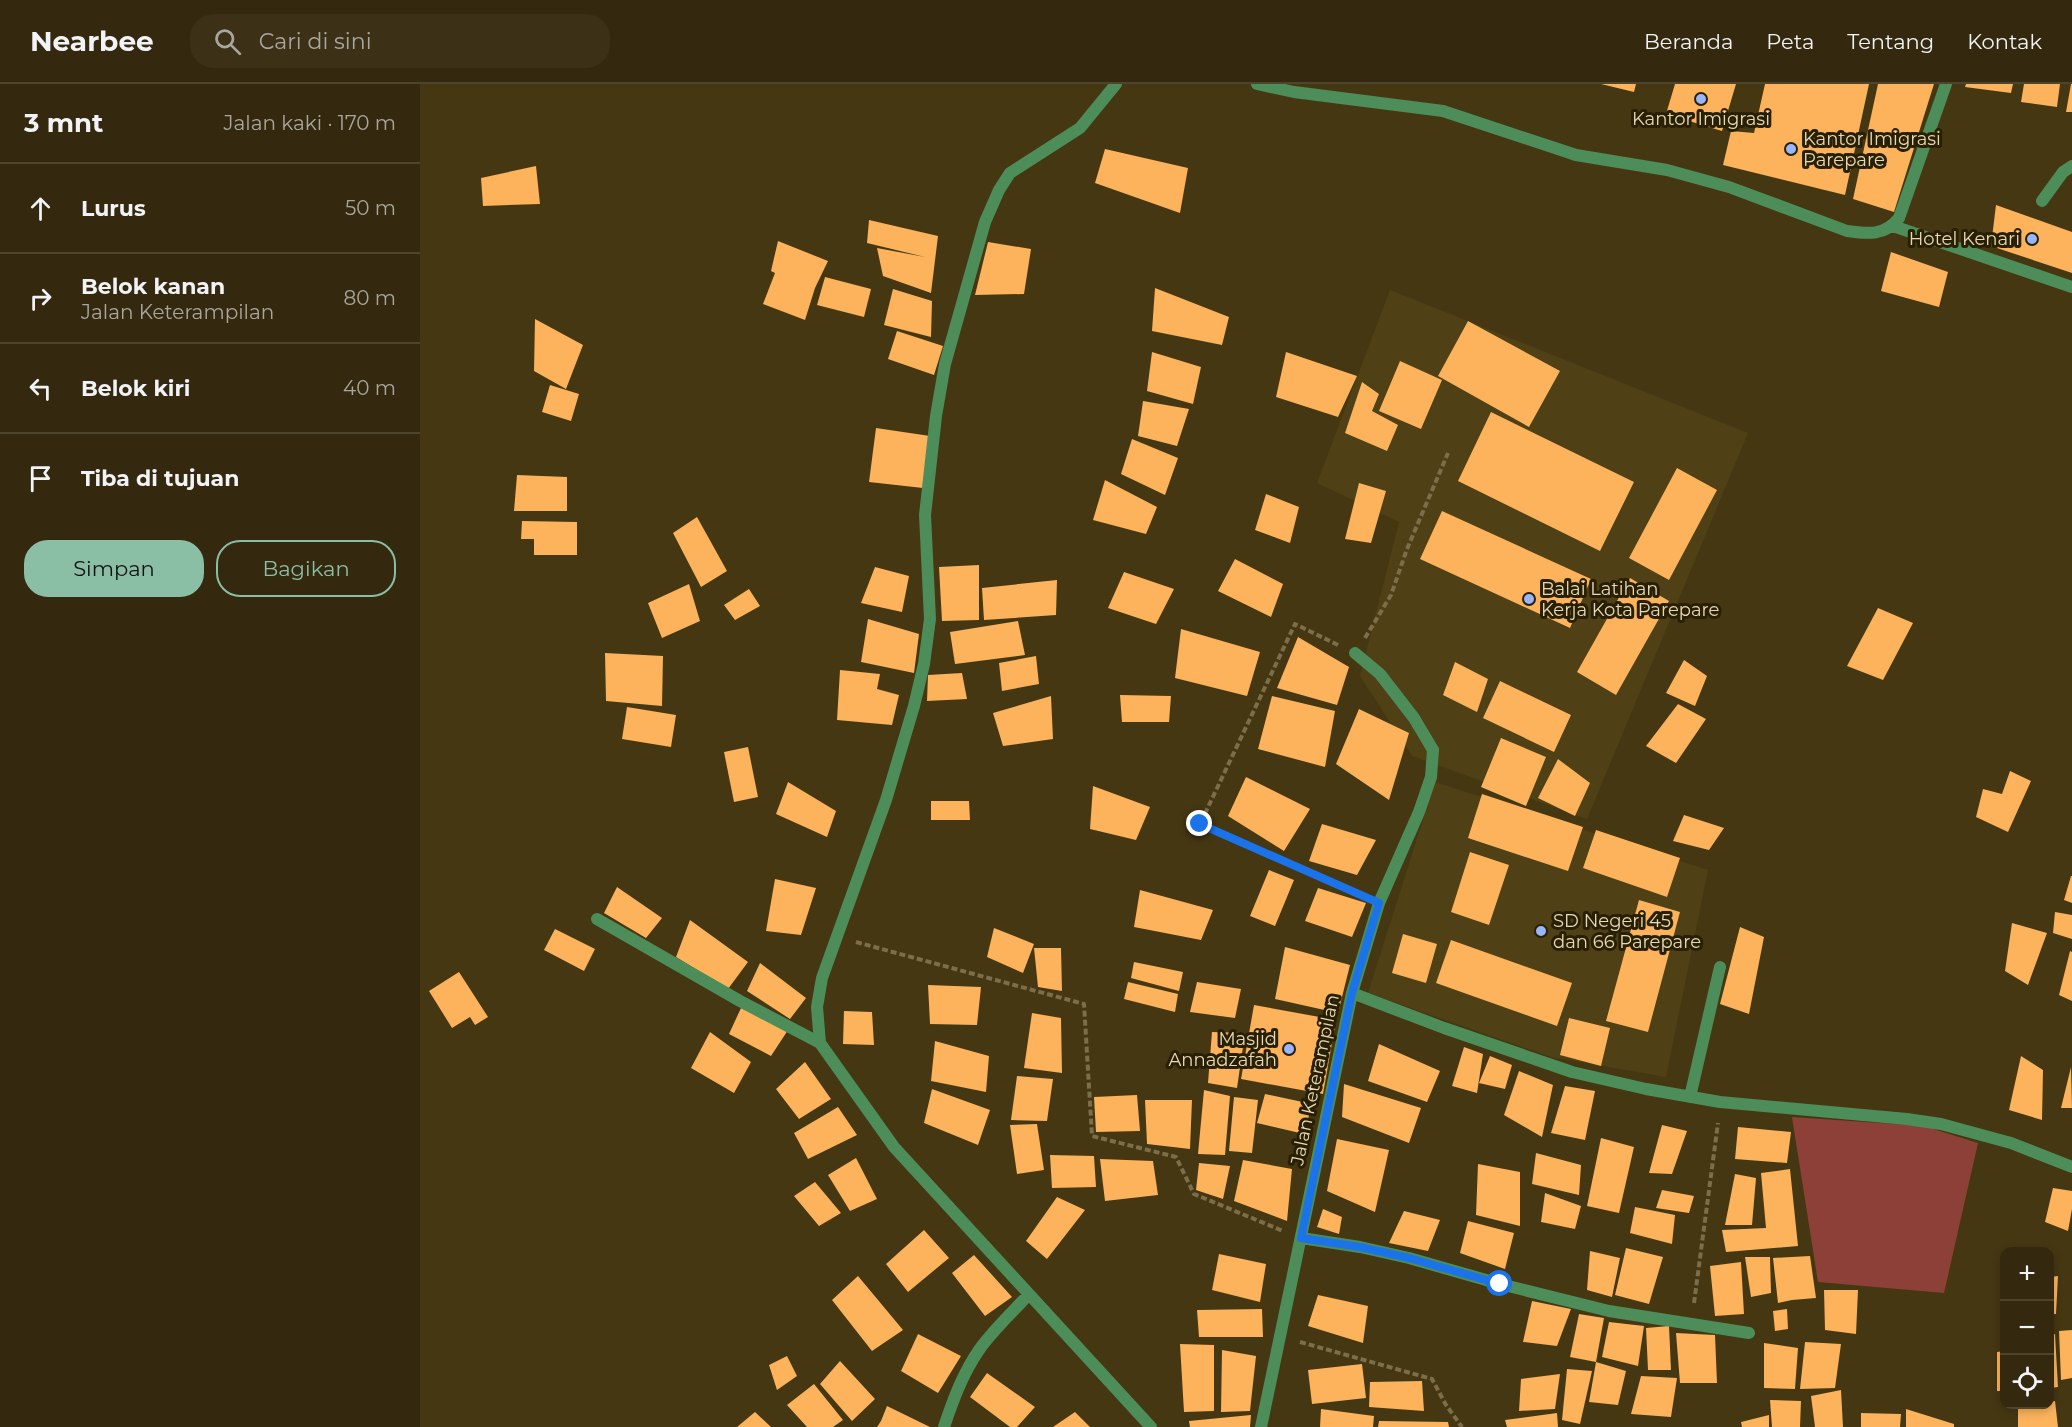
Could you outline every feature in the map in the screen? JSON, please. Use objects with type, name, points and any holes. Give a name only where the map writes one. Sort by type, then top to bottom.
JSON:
[{"type":"street","points":[[820,1043],[817,1007],[822,978],[886,800],[924,664],[930,618],[925,515],[936,416],[945,364],[985,222],[999,190],[1010,173],[1080,128],[1116,84]]},
{"type":"street","points":[[1257,84],[1294,92],[1443,111],[1576,155],[1667,170],[1729,187],[1847,231],[1865,234],[1882,233],[1893,226],[1899,218],[1946,84]]},
{"type":"street","points":[[2042,201],[2063,172],[2072,166]]},
{"type":"street","points":[[1893,226],[2072,287]]},
{"type":"street","name":"Jalan Keterampilan","points":[[1261,1427],[1352,993],[1379,903],[1419,812],[1431,777],[1433,750],[1414,718],[1380,674],[1355,653]]},
{"type":"street","points":[[597,919],[740,1001],[820,1043],[894,1148],[1151,1427]]},
{"type":"street","points":[[1690,1097],[1720,967]]},
{"type":"street","points":[[1352,993],[1443,1028],[1572,1072],[1720,1102],[1941,1124],[2011,1143],[2072,1167]]},
{"type":"street","points":[[1301,1238],[1360,1247],[1409,1258],[1500,1284],[1609,1311],[1749,1333]]},
{"type":"street","points":[[945,1427],[952,1402],[965,1373],[980,1349],[1029,1294]]},
{"type":"path","points":[[1379,903],[1200,824],[1295,624],[1355,653],[1391,595],[1407,549],[1448,453]]},
{"type":"path","points":[[837,937],[1084,1004],[1092,1136],[1176,1157],[1194,1194],[1301,1238]]},
{"type":"path","points":[[1689,1324],[1692,1318],[1720,1102]]},
{"type":"path","points":[[1281,1337],[1432,1379],[1446,1405],[1462,1427]]},
{"type":"shaded area","name":"Balai Latihan Kerja Kota Parepare","points":[[1390,290],[1748,433],[1587,819],[1412,756],[1360,676],[1399,522],[1317,483]]},
{"type":"shaded area","name":"SD Negeri 45 dan 66 Parepare","points":[[1435,782],[1708,870],[1666,1077],[1551,1057],[1368,993]]},
{"type":"shaded area","points":[[1792,1117],[1924,1126],[1978,1143],[1944,1293],[1818,1282]]},
{"type":"building","points":[[1601,84],[1636,84],[1634,92]]},
{"type":"building","name":"Kantor Imigrasi","points":[[1675,84],[1736,84],[1722,131],[1666,114]]},
{"type":"building","name":"Kantor Imigrasi Parepare","points":[[1765,84],[1869,84],[1845,195],[1723,165],[1731,131],[1754,133]]},
{"type":"building","points":[[1878,84],[1934,84],[1894,212],[1853,199]]},
{"type":"building","points":[[1966,84],[2013,84],[2011,93],[1965,87]]},
{"type":"building","points":[[2024,84],[2060,84],[2057,107],[2021,102]]},
{"type":"building","points":[[2071,84],[2072,112],[2066,112]]},
{"type":"building","points":[[1105,149],[1188,168],[1180,213],[1095,183]]},
{"type":"building","points":[[536,166],[540,204],[483,206],[481,178]]},
{"type":"building","name":"Hotel Kenari","points":[[1996,205],[2072,232],[2072,273],[1991,246]]},
{"type":"building","points":[[869,220],[938,236],[931,293],[883,276],[877,248],[925,257],[867,243]]},
{"type":"building","points":[[778,241],[828,261],[815,288],[805,320],[763,304],[775,273],[771,271]]},
{"type":"building","points":[[988,242],[1031,249],[1024,294],[975,295]]},
{"type":"building","points":[[1891,252],[1948,272],[1939,307],[1881,291]]},
{"type":"building","points":[[825,277],[871,289],[864,317],[817,305]]},
{"type":"building","points":[[1155,288],[1229,317],[1222,345],[1152,331]]},
{"type":"building","points":[[893,289],[932,301],[931,337],[884,325]]},
{"type":"building","points":[[535,319],[583,345],[566,389],[534,371]]},
{"type":"building","points":[[1468,321],[1560,371],[1529,427],[1438,376]]},
{"type":"building","points":[[897,331],[943,346],[934,375],[888,359]]},
{"type":"building","points":[[1152,352],[1201,367],[1193,404],[1147,391]]},
{"type":"building","points":[[1286,352],[1357,376],[1338,417],[1276,397]]},
{"type":"building","points":[[1400,361],[1442,380],[1421,429],[1379,411]]},
{"type":"building","points":[[1362,382],[1379,394],[1372,411],[1398,425],[1387,451],[1345,433]]},
{"type":"building","points":[[550,385],[579,394],[571,421],[542,412]]},
{"type":"building","points":[[1143,401],[1189,409],[1177,446],[1138,436]]},
{"type":"building","points":[[1491,412],[1634,482],[1600,551],[1458,481]]},
{"type":"building","points":[[876,428],[930,436],[923,488],[869,482]]},
{"type":"building","points":[[1132,439],[1178,458],[1165,495],[1121,474]]},
{"type":"building","points":[[1677,468],[1717,490],[1669,580],[1629,558]]},
{"type":"building","points":[[517,475],[567,477],[567,511],[514,511]]},
{"type":"building","points":[[1105,480],[1157,507],[1146,534],[1093,520]]},
{"type":"building","points":[[1359,483],[1386,491],[1371,543],[1345,539]]},
{"type":"building","points":[[1266,494],[1299,507],[1290,543],[1255,530]]},
{"type":"building","points":[[1442,511],[1591,579],[1570,628],[1420,559]]},
{"type":"building","points":[[697,517],[727,571],[701,587],[673,533]]},
{"type":"building","points":[[522,521],[577,522],[577,555],[534,555],[534,539],[521,539]]},
{"type":"building","points":[[1235,559],[1283,584],[1271,617],[1218,591]]},
{"type":"building","points":[[979,565],[979,620],[942,621],[939,567]]},
{"type":"building","points":[[875,567],[909,576],[902,612],[861,603]]},
{"type":"building","points":[[1124,572],[1174,589],[1156,624],[1108,608]]},
{"type":"building","points":[[1630,578],[1669,601],[1616,695],[1577,672]]},
{"type":"building","points":[[1057,580],[1056,615],[984,620],[982,588]]},
{"type":"building","points":[[689,584],[700,621],[662,638],[648,603]]},
{"type":"building","points":[[749,589],[760,606],[735,620],[724,605]]},
{"type":"building","points":[[1878,608],[1913,623],[1883,680],[1847,666]]},
{"type":"building","points":[[868,619],[919,634],[914,673],[861,662]]},
{"type":"building","points":[[1018,621],[1025,655],[955,664],[950,632]]},
{"type":"building","points":[[1181,629],[1260,652],[1247,696],[1175,678]]},
{"type":"building","points":[[1298,637],[1349,667],[1337,705],[1277,688]]},
{"type":"building","points":[[605,653],[663,656],[662,706],[606,701]]},
{"type":"building","points":[[1036,656],[1039,684],[1002,691],[999,663]]},
{"type":"building","points":[[1684,660],[1707,676],[1695,706],[1666,693]]},
{"type":"building","points":[[1455,662],[1488,679],[1477,712],[1443,695]]},
{"type":"building","points":[[840,670],[880,674],[877,689],[899,695],[892,725],[837,720]]},
{"type":"building","points":[[962,673],[967,699],[927,701],[928,675]]},
{"type":"building","points":[[1500,681],[1571,715],[1554,752],[1483,718]]},
{"type":"building","points":[[1120,695],[1171,696],[1169,722],[1122,722]]},
{"type":"building","points":[[1051,696],[1053,739],[1003,746],[993,713]]},
{"type":"building","points":[[1272,696],[1335,711],[1325,767],[1258,749]]},
{"type":"building","points":[[1678,704],[1706,719],[1676,763],[1646,746]]},
{"type":"building","points":[[627,707],[676,715],[671,747],[622,739]]},
{"type":"building","points":[[1359,709],[1409,733],[1389,800],[1336,764]]},
{"type":"building","points":[[1501,738],[1546,757],[1526,806],[1481,787]]},
{"type":"building","points":[[748,747],[758,797],[734,802],[724,752]]},
{"type":"building","points":[[1558,759],[1590,783],[1575,816],[1538,798]]},
{"type":"building","points":[[2010,771],[2031,781],[2008,832],[1976,817],[1983,789],[2002,794]]},
{"type":"building","points":[[1246,777],[1310,809],[1284,851],[1228,816]]},
{"type":"building","points":[[788,782],[836,811],[827,837],[776,814]]},
{"type":"building","points":[[1093,786],[1150,807],[1136,840],[1090,829]]},
{"type":"building","points":[[1482,794],[1583,827],[1568,871],[1468,838]]},
{"type":"building","points":[[931,801],[969,801],[970,820],[931,820]]},
{"type":"building","points":[[1684,815],[1724,828],[1709,850],[1673,841]]},
{"type":"building","points":[[1322,824],[1376,840],[1357,875],[1309,861]]},
{"type":"building","points":[[1596,830],[1680,858],[1667,897],[1583,868]]},
{"type":"building","points":[[1470,852],[1509,865],[1489,925],[1451,912]]},
{"type":"building","points":[[1269,870],[1294,880],[1275,926],[1250,916]]},
{"type":"building","points":[[2072,876],[2072,903],[2064,900]]},
{"type":"building","points":[[775,879],[816,888],[801,935],[766,931]]},
{"type":"building","points":[[617,887],[662,918],[646,938],[604,913]]},
{"type":"building","points":[[1318,888],[1366,903],[1352,937],[1305,921]]},
{"type":"building","points":[[1140,890],[1213,910],[1201,940],[1134,927]]},
{"type":"building","points":[[1639,900],[1680,912],[1648,1032],[1606,1021]]},
{"type":"building","points":[[2055,912],[2072,915],[2072,939],[2053,933]]},
{"type":"building","points":[[690,920],[748,962],[728,989],[676,957]]},
{"type":"building","points":[[2012,923],[2047,933],[2028,985],[2005,971]]},
{"type":"building","points":[[1740,927],[1764,937],[1749,1014],[1720,1004]]},
{"type":"building","points":[[994,928],[1034,944],[1023,973],[987,957]]},
{"type":"building","points":[[555,929],[595,949],[584,971],[544,950]]},
{"type":"building","points":[[1403,934],[1437,944],[1426,983],[1392,973]]},
{"type":"building","points":[[1451,940],[1572,983],[1557,1026],[1436,983]]},
{"type":"building","points":[[1285,947],[1350,965],[1338,1013],[1275,999]]},
{"type":"building","points":[[1034,948],[1061,948],[1062,991],[1038,987]]},
{"type":"building","points":[[2070,951],[2072,952],[2072,1001],[2059,995]]},
{"type":"building","points":[[1134,962],[1183,972],[1179,991],[1131,978]]},
{"type":"building","points":[[760,963],[806,998],[790,1019],[747,991]]},
{"type":"building","points":[[459,972],[488,1017],[475,1025],[470,1017],[452,1028],[429,991]]},
{"type":"building","points":[[1128,982],[1178,994],[1175,1012],[1124,999]]},
{"type":"building","points":[[1197,982],[1241,989],[1235,1018],[1190,1012]]},
{"type":"building","points":[[928,985],[981,987],[977,1025],[930,1024]]},
{"type":"building","name":"Masjid Annadzafah","points":[[1254,1005],[1336,1020],[1323,1094],[1241,1079]]},
{"type":"building","points":[[741,1008],[788,1030],[771,1056],[729,1034]]},
{"type":"building","points":[[844,1011],[872,1012],[874,1045],[843,1044]]},
{"type":"building","points":[[1032,1013],[1061,1018],[1062,1073],[1024,1068]]},
{"type":"building","points":[[1569,1018],[1610,1028],[1601,1066],[1560,1055]]},
{"type":"building","points":[[710,1032],[751,1062],[734,1093],[691,1068]]},
{"type":"building","points":[[1212,1032],[1245,1033],[1237,1088],[1208,1083]]},
{"type":"building","points":[[935,1041],[989,1056],[986,1092],[931,1081]]},
{"type":"building","points":[[1379,1044],[1440,1071],[1427,1102],[1368,1081]]},
{"type":"building","points":[[1464,1047],[1483,1054],[1477,1093],[1452,1086]]},
{"type":"building","points":[[1490,1056],[1512,1065],[1505,1089],[1479,1083]]},
{"type":"building","points":[[2021,1056],[2043,1070],[2042,1120],[2009,1110]]},
{"type":"building","points":[[805,1062],[831,1099],[799,1119],[776,1089]]},
{"type":"building","points":[[2071,1067],[2072,1108],[2061,1108]]},
{"type":"building","points":[[1519,1071],[1553,1085],[1542,1137],[1504,1115]]},
{"type":"building","points":[[1017,1076],[1053,1079],[1047,1121],[1011,1120]]},
{"type":"building","points":[[1344,1084],[1421,1108],[1409,1143],[1342,1117]]},
{"type":"building","points":[[1565,1086],[1595,1091],[1585,1140],[1551,1133]]},
{"type":"building","points":[[932,1089],[990,1110],[978,1145],[924,1123]]},
{"type":"building","points":[[1204,1090],[1230,1096],[1225,1155],[1198,1154]]},
{"type":"building","points":[[1265,1094],[1312,1104],[1304,1134],[1257,1123]]},
{"type":"building","points":[[1137,1095],[1140,1131],[1096,1132],[1094,1097]]},
{"type":"building","points":[[1234,1097],[1258,1100],[1252,1153],[1229,1151]]},
{"type":"building","points":[[1145,1100],[1192,1100],[1190,1149],[1147,1144]]},
{"type":"building","points":[[838,1107],[857,1135],[808,1159],[794,1133]]},
{"type":"building","points":[[1037,1124],[1044,1170],[1017,1174],[1010,1125]]},
{"type":"building","points":[[1662,1125],[1687,1131],[1672,1174],[1649,1173]]},
{"type":"building","points":[[1738,1127],[1791,1132],[1787,1163],[1735,1159]]},
{"type":"building","points":[[1601,1138],[1634,1147],[1619,1213],[1587,1206]]},
{"type":"building","points":[[1337,1139],[1389,1150],[1375,1212],[1327,1191]]},
{"type":"building","points":[[1536,1153],[1581,1165],[1579,1195],[1532,1184]]},
{"type":"building","points":[[1050,1155],[1094,1156],[1096,1187],[1052,1188]]},
{"type":"building","points":[[856,1158],[877,1199],[850,1211],[828,1175]]},
{"type":"building","points":[[1100,1159],[1153,1161],[1158,1195],[1105,1201]]},
{"type":"building","points":[[1243,1160],[1292,1169],[1287,1221],[1234,1201]]},
{"type":"building","points":[[1199,1163],[1230,1166],[1223,1199],[1196,1190]]},
{"type":"building","points":[[1478,1164],[1520,1172],[1520,1226],[1476,1215]]},
{"type":"building","points":[[1790,1169],[1798,1246],[1726,1252],[1722,1230],[1766,1228],[1761,1173]]},
{"type":"building","points":[[1735,1174],[1756,1178],[1752,1225],[1725,1225]]},
{"type":"building","points":[[815,1182],[841,1213],[819,1226],[794,1196]]},
{"type":"building","points":[[2053,1188],[2072,1191],[2068,1231],[2045,1222]]},
{"type":"building","points":[[1662,1190],[1694,1196],[1689,1213],[1656,1208]]},
{"type":"building","points":[[1545,1193],[1581,1206],[1575,1229],[1541,1222]]},
{"type":"building","points":[[1057,1197],[1085,1210],[1047,1259],[1026,1241]]},
{"type":"building","points":[[1635,1207],[1675,1215],[1672,1244],[1630,1233]]},
{"type":"building","points":[[1323,1209],[1342,1217],[1339,1234],[1317,1227]]},
{"type":"building","points":[[1404,1211],[1440,1220],[1428,1251],[1389,1243]]},
{"type":"building","points":[[1468,1221],[1514,1233],[1505,1269],[1460,1253]]},
{"type":"building","points":[[924,1230],[949,1258],[908,1292],[886,1264]]},
{"type":"building","points":[[1626,1248],[1663,1257],[1649,1304],[1615,1295]]},
{"type":"building","points":[[1590,1251],[1620,1258],[1612,1297],[1587,1290]]},
{"type":"building","points":[[1219,1254],[1266,1264],[1260,1302],[1212,1290]]},
{"type":"building","points":[[974,1255],[1012,1297],[985,1316],[952,1273]]},
{"type":"building","points":[[1810,1256],[1816,1298],[1778,1303],[1773,1258]]},
{"type":"building","points":[[1745,1257],[1770,1257],[1771,1293],[1751,1297]]},
{"type":"building","points":[[1741,1262],[1744,1314],[1715,1316],[1710,1266]]},
{"type":"building","points":[[858,1276],[903,1330],[872,1351],[832,1300]]},
{"type":"building","points":[[2054,1276],[2058,1276],[2056,1314],[2054,1314]]},
{"type":"building","points":[[1824,1290],[1858,1290],[1856,1334],[1825,1330]]},
{"type":"building","points":[[1318,1295],[1368,1306],[1363,1343],[1308,1326]]},
{"type":"building","points":[[1532,1301],[1571,1309],[1557,1346],[1523,1342]]},
{"type":"building","points":[[1262,1309],[1263,1337],[1199,1337],[1197,1310]]},
{"type":"building","points":[[1787,1309],[1788,1329],[1775,1331],[1773,1311]]},
{"type":"building","points":[[1579,1314],[1604,1318],[1596,1362],[1570,1357]]},
{"type":"building","points":[[1609,1322],[1644,1326],[1638,1366],[1602,1357]]},
{"type":"building","points":[[1669,1326],[1671,1370],[1648,1370],[1646,1328]]},
{"type":"building","points":[[2072,1330],[2072,1378],[2061,1380],[2059,1331]]},
{"type":"building","points":[[1676,1333],[1715,1335],[1717,1383],[1680,1383]]},
{"type":"building","points":[[918,1334],[961,1356],[938,1393],[901,1371]]},
{"type":"building","points":[[2054,1334],[2058,1387],[2054,1388],[2054,1355]]},
{"type":"building","points":[[1805,1342],[1841,1344],[1835,1388],[1800,1389]]},
{"type":"building","points":[[1764,1343],[1798,1348],[1795,1389],[1764,1388]]},
{"type":"building","points":[[1180,1344],[1214,1345],[1214,1411],[1184,1412]]},
{"type":"building","points":[[1222,1350],[1256,1356],[1250,1411],[1221,1412]]},
{"type":"building","points":[[1997,1352],[2000,1352],[2000,1391],[1997,1391]]},
{"type":"building","points":[[787,1356],[797,1376],[777,1390],[769,1365]]},
{"type":"building","points":[[840,1361],[875,1399],[852,1421],[820,1384]]},
{"type":"building","points":[[1596,1362],[1626,1371],[1618,1405],[1589,1402]]},
{"type":"building","points":[[1362,1364],[1366,1398],[1312,1404],[1308,1370]]},
{"type":"building","points":[[1567,1369],[1592,1371],[1580,1424],[1562,1420]]},
{"type":"building","points":[[987,1373],[1035,1407],[1017,1427],[1010,1427],[970,1397]]},
{"type":"building","points":[[1560,1374],[1555,1409],[1519,1411],[1521,1379]]},
{"type":"building","points":[[1641,1376],[1677,1378],[1671,1417],[1631,1414]]},
{"type":"building","points":[[1422,1381],[1424,1411],[1369,1407],[1370,1382]]},
{"type":"building","points":[[814,1384],[843,1420],[833,1427],[807,1427],[787,1405]]},
{"type":"building","points":[[1841,1390],[1843,1427],[1815,1427],[1811,1396]]},
{"type":"building","points":[[1770,1400],[1801,1401],[1800,1427],[1772,1427]]},
{"type":"building","points":[[2054,1401],[2058,1427],[2018,1427],[2018,1409],[2054,1409]]},
{"type":"building","points":[[887,1406],[930,1427],[877,1427]]},
{"type":"building","points":[[1321,1409],[1374,1416],[1373,1427],[1320,1427]]},
{"type":"building","points":[[1906,1409],[1954,1424],[1954,1427],[1906,1427]]},
{"type":"building","points":[[755,1412],[771,1427],[737,1427]]},
{"type":"building","points":[[1075,1412],[1090,1427],[1053,1427]]},
{"type":"building","points":[[1557,1413],[1558,1427],[1507,1427],[1505,1420]]},
{"type":"building","points":[[1861,1413],[1901,1414],[1900,1427],[1861,1427]]},
{"type":"building","points":[[1251,1415],[1250,1427],[1190,1427],[1189,1421]]},
{"type":"building","points":[[1769,1415],[1769,1427],[1742,1427],[1741,1422]]},
{"type":"building","points":[[1379,1421],[1448,1422],[1449,1427],[1378,1427]]},
{"type":"place","name":"Kantor Imigrasi","points":[[1701,99]]},
{"type":"place","name":"Kantor Imigrasi Parepare","points":[[1791,149]]},
{"type":"place","name":"Hotel Kenari","points":[[2032,239]]},
{"type":"place","name":"Balai Latihan Kerja Kota Parepare","points":[[1529,599]]},
{"type":"place","name":"SD Negeri 45 dan 66 Parepare","points":[[1541,931]]},
{"type":"place","name":"Masjid Annadzafah","points":[[1289,1049]]},
{"type":"route","points":[[1200,824],[1379,903],[1352,993],[1301,1238],[1360,1247],[1409,1258],[1500,1284]]}]
